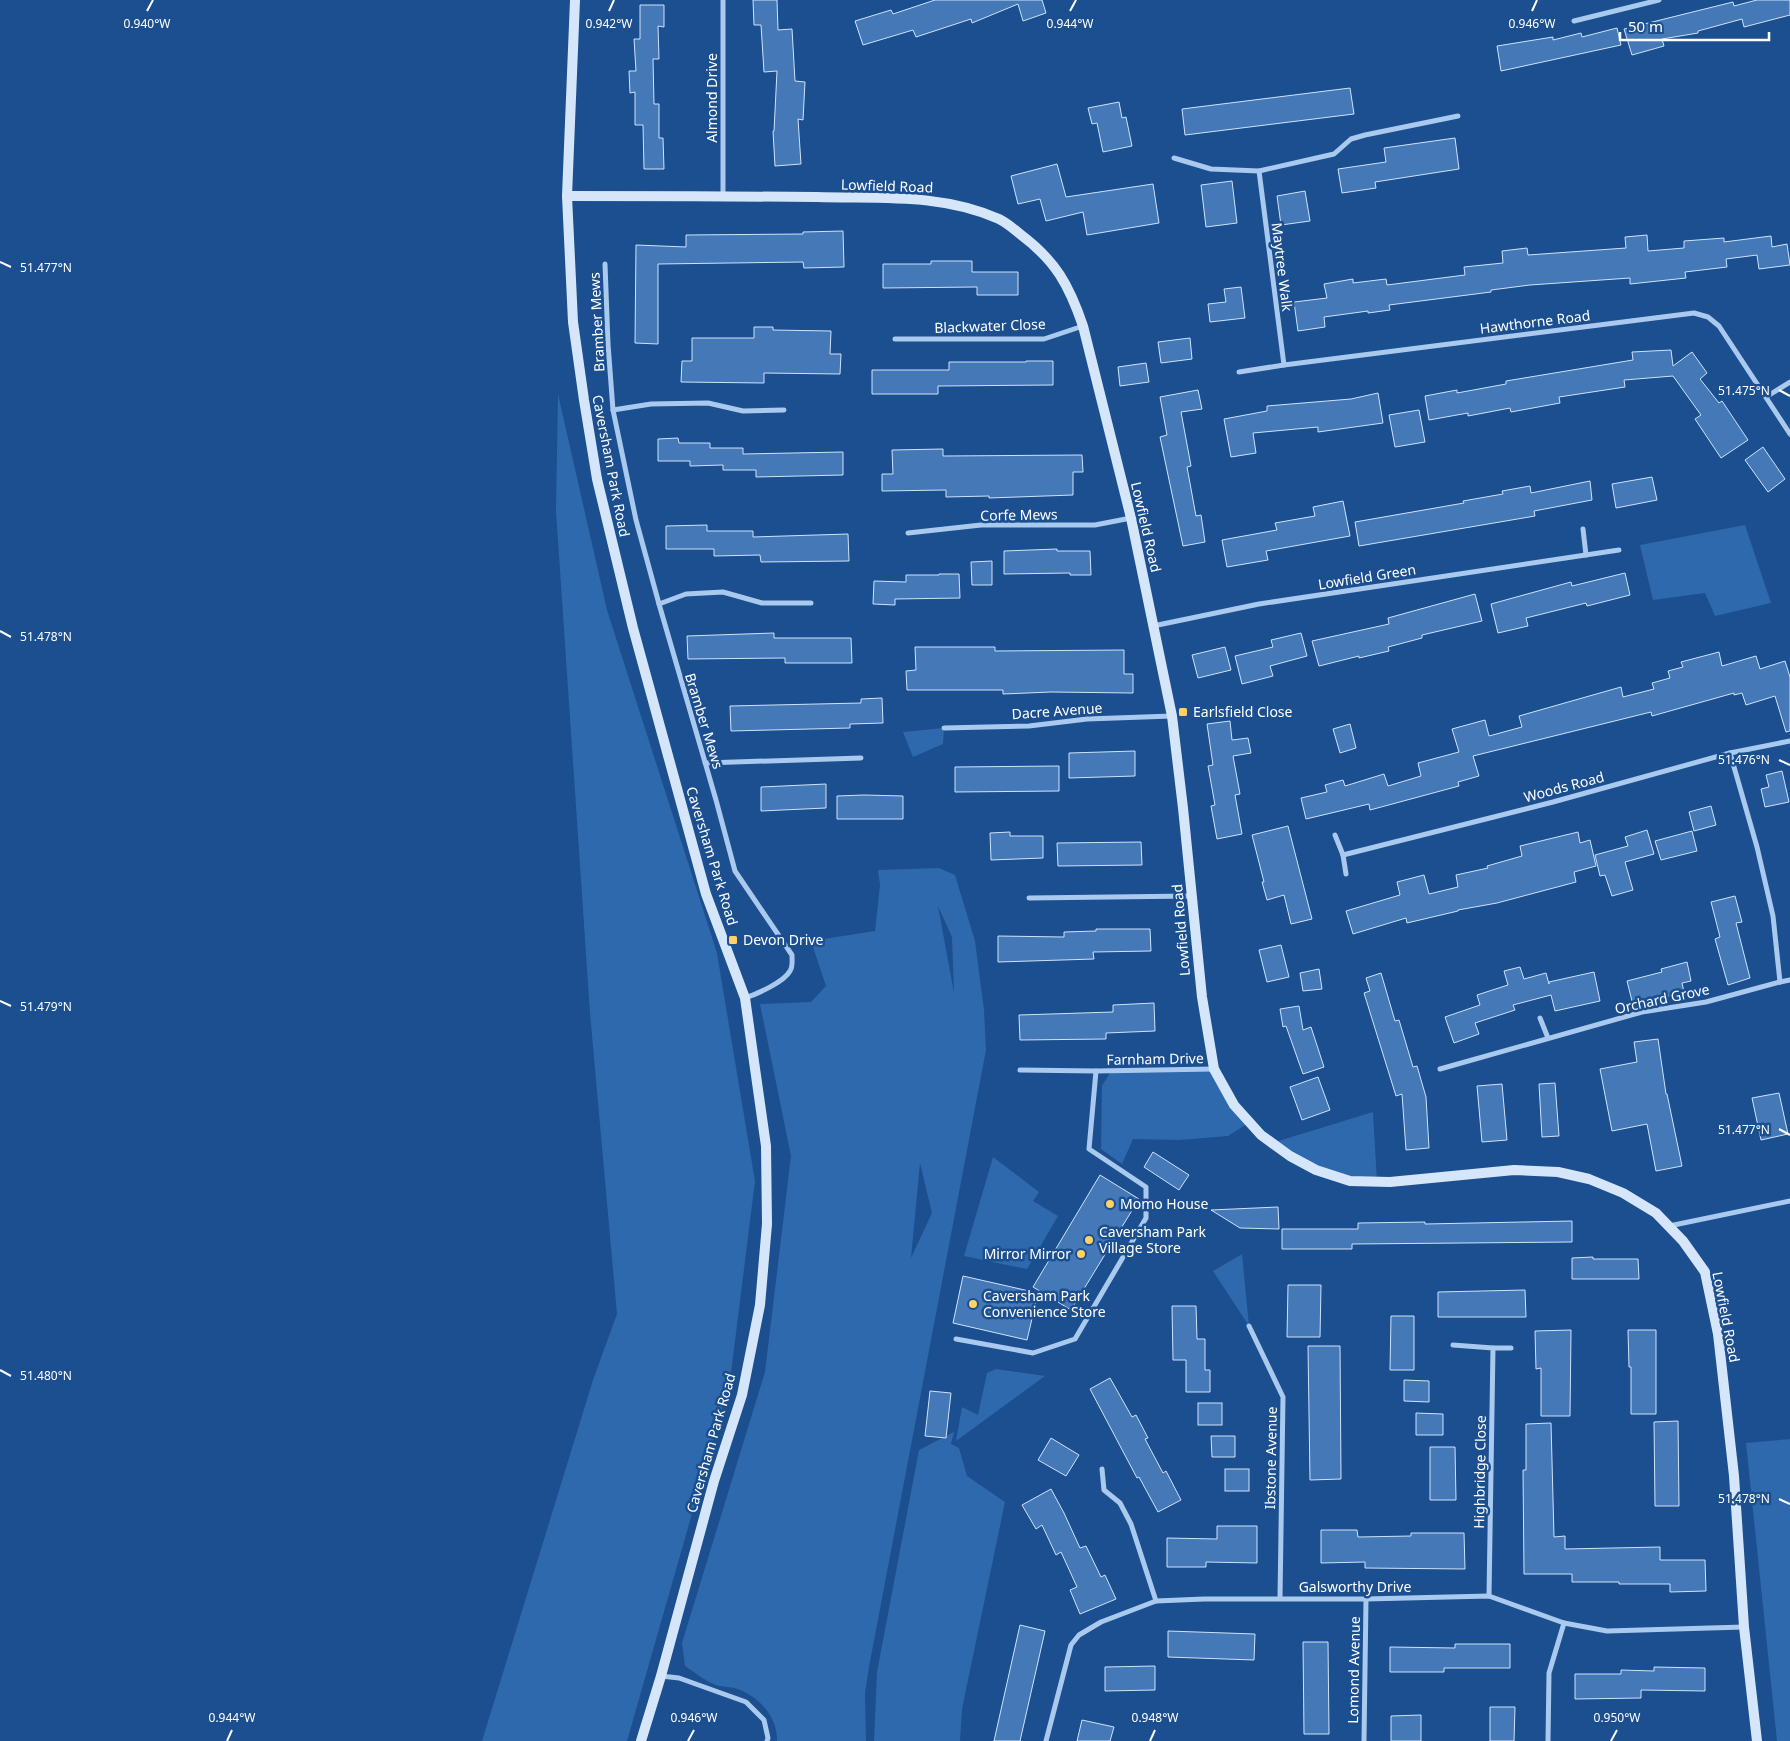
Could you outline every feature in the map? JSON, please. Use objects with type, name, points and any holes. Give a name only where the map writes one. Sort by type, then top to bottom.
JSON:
[{"type":"street","name":"Caversham Park Road","points":[[575,0],[567,196],[573,322],[597,479],[633,628],[706,894],[745,998],[766,1146],[767,1224],[760,1305],[742,1396],[714,1481],[661,1676],[641,1741]]},
{"type":"street","name":"Almond Drive","points":[[722,0],[723,196]]},
{"type":"street","points":[[1574,20],[1659,0]]},
{"type":"street","points":[[1174,158],[1211,169],[1259,171],[1334,154],[1350,139],[1458,116]]},
{"type":"street","name":"Maytree Walk","points":[[1259,171],[1284,365]]},
{"type":"street","name":"Lowfield Road","points":[[567,196],[723,196],[932,200],[968,207],[1001,220],[1046,256],[1062,276],[1073,298],[1083,326],[1131,518],[1172,716],[1184,808],[1202,997],[1214,1069],[1234,1104],[1261,1135],[1290,1156],[1316,1170],[1350,1181],[1390,1182],[1514,1170],[1558,1172],[1589,1179],[1623,1193],[1656,1213],[1683,1241],[1705,1272],[1718,1334],[1734,1476],[1744,1627],[1757,1741]]},
{"type":"street","name":"Bramber Mews","points":[[605,264],[613,410],[636,520],[735,871],[792,955],[790,971],[782,979],[757,994],[745,998]]},
{"type":"street","name":"Hawthorne Road","points":[[1239,372],[1694,313],[1708,317],[1719,326],[1766,397]]},
{"type":"street","name":"Blackwater Close","points":[[895,339],[1044,339],[1083,326]]},
{"type":"street","points":[[1790,382],[1766,397],[1790,434]]},
{"type":"street","points":[[613,410],[652,404],[708,403],[743,411],[784,410]]},
{"type":"street","name":"Corfe Mews","points":[[908,533],[981,526],[1094,525],[1131,518]]},
{"type":"street","points":[[1583,529],[1586,555]]},
{"type":"street","name":"Lowfield Green","points":[[1152,626],[1259,604],[1619,550]]},
{"type":"street","points":[[659,604],[686,594],[723,592],[762,603],[811,603]]},
{"type":"street","name":"Dacre Avenue","points":[[944,728],[1029,726],[1087,719],[1172,716]]},
{"type":"street","name":"Woods Road","points":[[1343,855],[1553,802],[1730,753],[1790,741]]},
{"type":"street","points":[[1730,753],[1757,847],[1773,916],[1780,982]]},
{"type":"street","points":[[705,763],[861,758]]},
{"type":"street","points":[[1335,835],[1343,855],[1346,874]]},
{"type":"street","points":[[1029,898],[1192,896]]},
{"type":"street","name":"Orchard Grove","points":[[1440,1069],[1642,1012],[1706,1002],[1790,980]]},
{"type":"street","points":[[1540,1018],[1548,1038]]},
{"type":"street","name":"Farnham Drive","points":[[1020,1070],[1214,1069]]},
{"type":"street","name":"Farnham Drive","points":[[956,1339],[1034,1353],[1075,1339],[1146,1218],[1146,1187],[1089,1149],[1096,1071]]},
{"type":"street","points":[[1669,1226],[1790,1202]]},
{"type":"street","name":"Ibstone Avenue","points":[[1249,1326],[1283,1398],[1280,1598]]},
{"type":"street","points":[[1453,1345],[1512,1348]]},
{"type":"street","name":"Highbridge Close","points":[[1489,1596],[1492,1348]]},
{"type":"street","points":[[1102,1469],[1104,1490],[1120,1503],[1131,1524],[1156,1601]]},
{"type":"street","name":"Galsworthy Drive","points":[[1046,1741],[1071,1645],[1079,1635],[1100,1622],[1156,1601],[1489,1596],[1564,1623],[1607,1631],[1744,1627]]},
{"type":"street","name":"Lomond Avenue","points":[[1364,1741],[1366,1599]]},
{"type":"street","points":[[1548,1741],[1548,1673],[1564,1623]]},
{"type":"street","points":[[661,1676],[679,1678],[746,1702],[764,1720],[767,1741]]},
{"type":"shaded area","points":[[558,394],[607,610],[717,953],[755,1181],[730,1381],[627,1741],[482,1741],[593,1380],[617,1314],[590,1013],[556,511]]},
{"type":"shaded area","points":[[1745,525],[1771,603],[1715,616],[1705,593],[1653,600],[1640,545]]},
{"type":"shaded area","points":[[944,728],[943,744],[913,757],[903,732]]},
{"type":"shaded area","points":[[939,868],[955,875],[975,941],[984,1010],[986,1050],[869,1667],[865,1693],[866,1741],[777,1741],[774,1724],[766,1709],[746,1693],[731,1687],[719,1686],[685,1666],[682,1643],[765,1372],[791,1156],[760,1004],[811,1002],[826,986],[811,941],[875,931],[880,885],[878,870]],"holes":[[[938,906],[952,937],[954,993]],[[920,1163],[932,1213],[911,1258]]]},
{"type":"shaded area","points":[[1214,1069],[1250,1122],[1228,1136],[1179,1140],[1133,1139],[1122,1164],[1101,1149],[1102,1086],[1111,1071]]},
{"type":"shaded area","points":[[1373,1112],[1377,1182],[1316,1170],[1272,1143]]},
{"type":"shaded area","points":[[993,1157],[1039,1192],[1033,1201],[1058,1216],[1027,1269],[964,1256]]},
{"type":"shaded area","points":[[1242,1254],[1249,1326],[1213,1271]]},
{"type":"shaded area","points":[[996,1369],[1045,1376],[956,1441],[962,1407],[978,1415],[987,1373]]},
{"type":"shaded area","points":[[954,1432],[951,1444],[959,1448],[967,1476],[1005,1502],[962,1709],[960,1741],[874,1741],[877,1672],[919,1450]]},
{"type":"shaded area","points":[[1790,1439],[1790,1741],[1777,1741],[1746,1443]]},
{"type":"building","points":[[753,0],[777,0],[778,30],[792,29],[795,81],[805,82],[803,120],[798,119],[801,164],[775,166],[773,131],[777,71],[764,72],[761,25],[754,25]]},
{"type":"building","points":[[935,0],[1042,0],[1046,13],[1023,21],[1018,4],[972,23],[971,19],[916,37],[913,30],[863,45],[855,21],[891,10],[893,14]]},
{"type":"building","points":[[1757,0],[1790,0],[1790,15],[1744,27],[1742,19],[1698,31],[1698,33],[1662,39],[1664,46],[1632,55],[1624,29],[1733,2],[1734,6]]},
{"type":"building","points":[[640,5],[664,5],[664,27],[658,26],[659,59],[653,59],[654,104],[659,104],[659,138],[663,138],[664,169],[644,169],[643,125],[635,125],[635,92],[630,93],[629,71],[636,71],[634,39],[640,39]]},
{"type":"building","points":[[1617,28],[1621,45],[1501,71],[1497,46],[1553,37],[1553,40],[1581,33],[1582,37]]},
{"type":"building","points":[[1350,88],[1354,114],[1185,135],[1182,109]]},
{"type":"building","points":[[1119,102],[1122,118],[1126,117],[1132,146],[1103,152],[1097,123],[1092,124],[1088,108]]},
{"type":"building","points":[[1455,138],[1459,169],[1375,182],[1376,188],[1342,193],[1338,169],[1386,162],[1384,148]]},
{"type":"building","points":[[1057,164],[1066,197],[1153,184],[1159,223],[1087,235],[1083,212],[1046,221],[1040,199],[1018,204],[1011,176]]},
{"type":"building","points":[[1232,181],[1237,223],[1206,227],[1201,185]]},
{"type":"building","points":[[1305,191],[1310,221],[1281,225],[1277,196]]},
{"type":"building","points":[[843,231],[844,267],[804,268],[803,262],[658,264],[658,344],[635,343],[636,245],[686,247],[686,235],[803,234],[803,232]]},
{"type":"building","points":[[1647,235],[1648,251],[1684,248],[1684,241],[1724,238],[1724,242],[1771,236],[1772,247],[1787,244],[1790,265],[1759,269],[1757,255],[1726,259],[1727,267],[1685,272],[1686,278],[1630,284],[1630,278],[1530,285],[1491,290],[1491,292],[1389,305],[1390,310],[1324,317],[1325,327],[1298,331],[1294,302],[1327,298],[1324,284],[1353,279],[1353,283],[1386,279],[1387,285],[1465,275],[1464,267],[1503,263],[1502,251],[1527,248],[1528,255],[1626,248],[1625,237]]},
{"type":"building","points":[[931,261],[972,261],[972,272],[1018,272],[1018,295],[977,295],[977,287],[883,288],[883,264],[931,264]]},
{"type":"building","points":[[1241,287],[1245,318],[1210,322],[1208,304],[1226,302],[1224,289]]},
{"type":"building","points":[[754,327],[773,327],[773,330],[831,331],[830,354],[841,354],[840,374],[764,373],[764,383],[681,382],[682,361],[692,361],[692,338],[754,338]]},
{"type":"building","points":[[1190,338],[1192,359],[1161,363],[1158,342]]},
{"type":"building","points":[[1671,350],[1673,366],[1692,352],[1707,373],[1700,379],[1719,403],[1722,401],[1748,440],[1721,458],[1695,419],[1701,415],[1673,376],[1624,380],[1625,387],[1559,397],[1560,403],[1511,412],[1510,408],[1468,416],[1468,413],[1429,420],[1425,396],[1457,390],[1457,393],[1506,384],[1506,381],[1633,360],[1632,352]]},
{"type":"building","points":[[1053,361],[1053,385],[938,386],[938,394],[872,394],[872,370],[949,370],[949,362]]},
{"type":"building","points":[[1146,363],[1149,382],[1120,386],[1118,367]]},
{"type":"building","points":[[1198,390],[1202,409],[1181,412],[1191,466],[1187,467],[1196,516],[1201,515],[1205,542],[1183,546],[1160,437],[1167,435],[1160,397]]},
{"type":"building","points":[[1378,393],[1383,423],[1318,432],[1318,427],[1253,433],[1256,453],[1231,457],[1224,419],[1267,411],[1267,406],[1351,399]]},
{"type":"building","points":[[1419,410],[1425,442],[1395,447],[1389,415]]},
{"type":"building","points":[[678,438],[679,443],[710,443],[710,448],[743,448],[743,454],[843,452],[843,475],[756,477],[756,470],[723,470],[723,465],[690,466],[690,461],[658,461],[658,439]]},
{"type":"building","points":[[1763,447],[1785,479],[1768,492],[1745,460]]},
{"type":"building","points":[[943,449],[943,456],[1082,455],[1083,472],[1073,472],[1073,495],[989,498],[989,496],[946,497],[946,490],[882,491],[882,474],[893,474],[892,450]]},
{"type":"building","points":[[1652,477],[1657,500],[1616,508],[1612,484]]},
{"type":"building","points":[[1590,481],[1592,500],[1534,511],[1535,516],[1359,546],[1355,522],[1464,503],[1463,501],[1503,494],[1502,491],[1530,486],[1531,493]]},
{"type":"building","points":[[1343,501],[1350,536],[1266,551],[1268,560],[1227,567],[1222,540],[1277,530],[1275,523],[1315,516],[1313,507]]},
{"type":"building","points":[[707,525],[707,531],[753,531],[753,537],[848,534],[849,561],[761,562],[760,555],[714,556],[714,549],[666,549],[666,526]]},
{"type":"building","points":[[1057,549],[1057,551],[1090,551],[1091,575],[1070,575],[1070,573],[1004,574],[1004,551]]},
{"type":"building","points":[[992,561],[992,585],[972,585],[971,562]]},
{"type":"building","points":[[1625,573],[1630,595],[1587,606],[1586,603],[1526,618],[1528,626],[1498,633],[1491,604],[1571,582],[1572,586]]},
{"type":"building","points":[[959,574],[960,598],[895,599],[895,605],[873,604],[874,581],[906,582],[906,575]]},
{"type":"building","points":[[1475,594],[1482,621],[1422,635],[1422,638],[1388,647],[1389,651],[1319,666],[1312,641],[1389,624],[1388,618]]},
{"type":"building","points":[[774,633],[774,638],[851,638],[852,663],[785,663],[785,658],[688,659],[687,636]]},
{"type":"building","points":[[1301,633],[1307,656],[1270,666],[1273,676],[1242,684],[1235,656],[1273,647],[1271,640]]},
{"type":"building","points":[[915,647],[995,647],[995,651],[1124,650],[1124,674],[1133,674],[1133,693],[1051,692],[1003,694],[1003,690],[907,690],[906,671],[916,670]]},
{"type":"building","points":[[1225,647],[1231,670],[1198,678],[1192,655]]},
{"type":"building","points":[[1719,652],[1722,666],[1756,656],[1760,669],[1785,661],[1790,677],[1790,731],[1786,732],[1775,696],[1746,705],[1742,693],[1734,695],[1734,693],[1652,716],[1651,712],[1473,756],[1479,776],[1458,782],[1459,786],[1370,810],[1369,804],[1306,819],[1301,798],[1327,792],[1325,785],[1343,780],[1345,786],[1384,774],[1388,786],[1421,776],[1418,763],[1459,752],[1452,729],[1485,720],[1489,736],[1522,727],[1519,716],[1621,687],[1623,697],[1654,689],[1652,683],[1670,678],[1668,671],[1683,667],[1681,662]]},
{"type":"building","points":[[882,698],[883,723],[850,724],[850,728],[731,731],[730,706],[861,703],[861,699]]},
{"type":"building","points":[[1230,721],[1232,740],[1248,738],[1251,753],[1233,756],[1240,794],[1235,795],[1242,834],[1217,839],[1211,806],[1215,805],[1208,766],[1213,765],[1207,724]]},
{"type":"building","points":[[1350,724],[1356,748],[1340,753],[1333,729]]},
{"type":"building","points":[[1135,751],[1135,776],[1069,778],[1069,753]]},
{"type":"building","points":[[1059,766],[1059,791],[955,792],[955,767]]},
{"type":"building","points":[[1782,771],[1789,802],[1765,807],[1761,789],[1769,787],[1766,775]]},
{"type":"building","points":[[826,784],[826,808],[761,811],[761,787]]},
{"type":"building","points":[[837,796],[903,796],[903,819],[837,819]]},
{"type":"building","points":[[1711,806],[1716,825],[1694,831],[1689,812]]},
{"type":"building","points":[[1288,826],[1312,919],[1291,924],[1284,895],[1267,900],[1252,835]]},
{"type":"building","points":[[1647,830],[1654,854],[1625,862],[1633,890],[1612,896],[1605,875],[1600,876],[1595,855],[1628,846],[1625,837]]},
{"type":"building","points":[[1692,831],[1697,851],[1661,860],[1655,841]]},
{"type":"building","points":[[1010,832],[1010,836],[1043,836],[1043,858],[991,860],[990,833]]},
{"type":"building","points":[[1578,832],[1580,843],[1590,840],[1596,866],[1574,872],[1576,882],[1497,903],[1458,910],[1407,923],[1406,918],[1353,934],[1346,911],[1400,895],[1397,882],[1424,875],[1429,894],[1458,887],[1456,875],[1488,868],[1487,866],[1522,856],[1520,846]]},
{"type":"building","points":[[1141,842],[1142,865],[1058,866],[1057,843]]},
{"type":"building","points":[[1735,896],[1742,922],[1736,923],[1750,978],[1728,985],[1715,939],[1720,937],[1711,902]]},
{"type":"building","points":[[1096,929],[1150,929],[1151,951],[1093,952],[1094,959],[998,962],[998,936],[1064,937],[1064,932],[1096,931]]},
{"type":"building","points":[[1281,945],[1289,977],[1267,982],[1259,950]]},
{"type":"building","points":[[1687,962],[1691,981],[1682,983],[1684,992],[1633,1005],[1627,981],[1662,972],[1661,969]]},
{"type":"building","points":[[1520,967],[1524,979],[1546,973],[1549,984],[1549,982],[1594,972],[1600,1001],[1555,1011],[1551,995],[1513,1005],[1515,1010],[1475,1023],[1479,1034],[1454,1043],[1445,1017],[1480,1005],[1477,995],[1508,985],[1504,971]]},
{"type":"building","points":[[1319,969],[1322,989],[1303,991],[1300,973]]},
{"type":"building","points":[[1381,973],[1395,1021],[1399,1020],[1413,1067],[1417,1066],[1426,1097],[1429,1148],[1406,1150],[1402,1094],[1396,1096],[1364,993],[1370,991],[1366,978]]},
{"type":"building","points":[[1154,1003],[1155,1031],[1106,1033],[1106,1039],[1020,1040],[1019,1015],[1113,1012],[1113,1005]]},
{"type":"building","points":[[1299,1006],[1303,1030],[1311,1027],[1324,1067],[1303,1074],[1286,1026],[1283,1027],[1280,1009]]},
{"type":"building","points":[[1658,1039],[1666,1094],[1682,1166],[1656,1171],[1647,1124],[1612,1131],[1600,1069],[1637,1062],[1634,1042]]},
{"type":"building","points":[[1318,1077],[1330,1110],[1302,1120],[1290,1087]]},
{"type":"building","points":[[1555,1083],[1559,1136],[1542,1137],[1539,1084]]},
{"type":"building","points":[[1502,1084],[1507,1140],[1482,1142],[1477,1086]]},
{"type":"building","points":[[1779,1093],[1788,1134],[1761,1140],[1752,1098]]},
{"type":"building","points":[[1153,1152],[1189,1175],[1179,1190],[1144,1167]]},
{"type":"building","points":[[1100,1175],[1139,1199],[1071,1310],[1033,1287]]},
{"type":"building","points":[[1278,1207],[1279,1229],[1240,1228],[1211,1210]]},
{"type":"building","points":[[1572,1221],[1572,1242],[1352,1244],[1352,1249],[1282,1249],[1282,1229],[1358,1229],[1358,1223],[1425,1222],[1425,1224]]},
{"type":"building","points":[[1593,1257],[1593,1259],[1638,1259],[1639,1279],[1572,1279],[1572,1258]]},
{"type":"building","points":[[963,1276],[1038,1293],[1027,1340],[953,1323]]},
{"type":"building","points":[[1288,1285],[1321,1285],[1320,1337],[1287,1337]]},
{"type":"building","points":[[1525,1290],[1526,1317],[1438,1317],[1438,1292]]},
{"type":"building","points":[[1172,1306],[1196,1306],[1197,1339],[1205,1339],[1205,1370],[1210,1370],[1210,1392],[1186,1392],[1186,1360],[1173,1360]]},
{"type":"building","points":[[1391,1316],[1414,1316],[1414,1370],[1390,1370]]},
{"type":"building","points":[[1571,1330],[1570,1416],[1541,1416],[1541,1368],[1536,1369],[1535,1331]]},
{"type":"building","points":[[1628,1330],[1656,1330],[1656,1414],[1631,1414],[1631,1367],[1629,1367]]},
{"type":"building","points":[[1308,1346],[1340,1346],[1341,1479],[1310,1480]]},
{"type":"building","points":[[1110,1378],[1132,1417],[1136,1415],[1148,1438],[1145,1439],[1163,1473],[1166,1471],[1181,1500],[1158,1512],[1139,1477],[1137,1478],[1090,1389]]},
{"type":"building","points":[[1404,1380],[1429,1381],[1429,1402],[1404,1401]]},
{"type":"building","points":[[930,1391],[951,1393],[946,1438],[925,1436]]},
{"type":"building","points":[[1198,1403],[1222,1403],[1222,1425],[1198,1425]]},
{"type":"building","points":[[1416,1413],[1443,1414],[1443,1435],[1416,1435]]},
{"type":"building","points":[[1678,1421],[1679,1506],[1655,1506],[1654,1422]]},
{"type":"building","points":[[1551,1423],[1554,1537],[1565,1536],[1565,1549],[1660,1547],[1660,1560],[1705,1560],[1706,1591],[1670,1592],[1670,1584],[1572,1582],[1572,1574],[1524,1574],[1523,1470],[1526,1470],[1526,1424]]},
{"type":"building","points":[[1211,1436],[1235,1436],[1235,1457],[1212,1457]]},
{"type":"building","points":[[1051,1438],[1079,1455],[1066,1476],[1038,1460]]},
{"type":"building","points":[[1430,1447],[1455,1447],[1456,1500],[1430,1500]]},
{"type":"building","points":[[1225,1469],[1249,1469],[1249,1491],[1225,1491]]},
{"type":"building","points":[[1051,1489],[1080,1548],[1086,1546],[1101,1577],[1105,1575],[1116,1599],[1080,1614],[1070,1590],[1077,1587],[1061,1552],[1056,1555],[1042,1525],[1036,1529],[1022,1505]]},
{"type":"building","points":[[1217,1526],[1257,1526],[1257,1563],[1206,1562],[1206,1567],[1167,1567],[1167,1538],[1217,1539]]},
{"type":"building","points":[[1321,1530],[1357,1530],[1358,1537],[1411,1536],[1411,1533],[1464,1533],[1465,1569],[1365,1568],[1365,1562],[1321,1563]]},
{"type":"building","points":[[1020,1625],[1045,1631],[1020,1741],[994,1741]]},
{"type":"building","points":[[1168,1631],[1255,1634],[1254,1660],[1168,1657]]},
{"type":"building","points":[[1303,1642],[1328,1642],[1329,1734],[1304,1734]]},
{"type":"building","points":[[1455,1644],[1510,1644],[1510,1668],[1444,1668],[1444,1672],[1390,1672],[1390,1647],[1455,1648]]},
{"type":"building","points":[[1155,1666],[1155,1690],[1105,1691],[1105,1667]]},
{"type":"building","points":[[1654,1667],[1705,1668],[1705,1691],[1641,1690],[1641,1698],[1575,1699],[1575,1674],[1621,1674],[1621,1670],[1654,1671]]},
{"type":"building","points":[[1490,1707],[1515,1707],[1514,1741],[1490,1741]]},
{"type":"building","points":[[1421,1715],[1421,1741],[1391,1741],[1391,1716]]},
{"type":"building","points":[[1082,1720],[1114,1727],[1110,1741],[1077,1741]]},
{"type":"place","name":"Earlsfield Close","points":[[1183,712]]},
{"type":"place","name":"Devon Drive","points":[[733,940]]},
{"type":"place","name":"Momo House","points":[[1110,1204]]},
{"type":"place","name":"Caversham Park Village Store","points":[[1089,1240]]},
{"type":"place","name":"Mirror Mirror","points":[[1081,1254]]},
{"type":"place","name":"Caversham Park Convenience Store","points":[[973,1304]]}]
